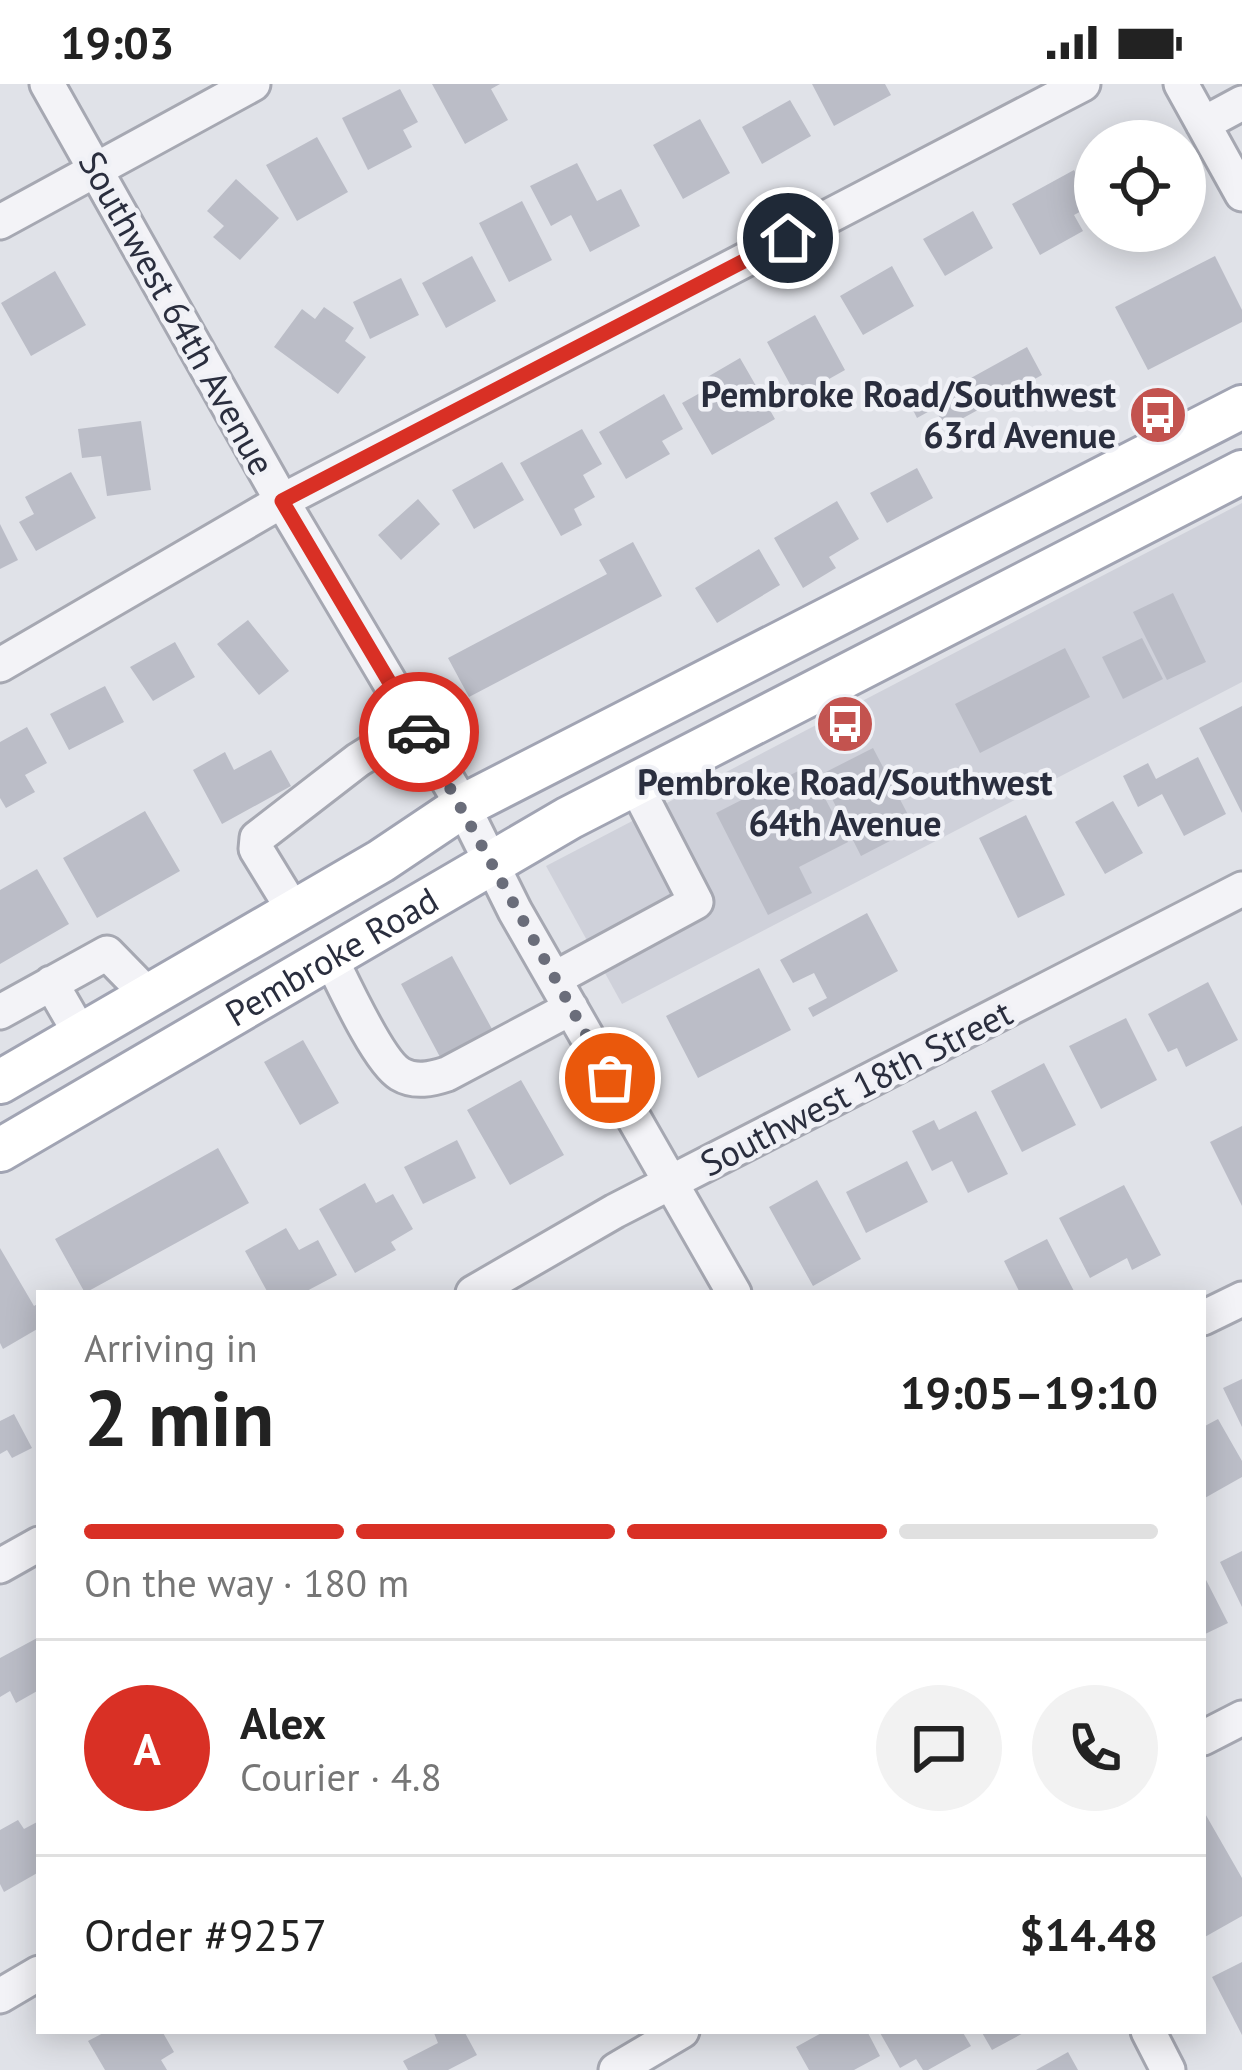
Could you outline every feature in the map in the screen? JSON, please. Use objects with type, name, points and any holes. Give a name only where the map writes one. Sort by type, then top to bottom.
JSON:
[{"type":"main road","name":"Pembroke Road","points":[[0,1082],[381,861],[463,806],[1242,407]]},
{"type":"main road","points":[[877,658],[940,606],[1242,450]]},
{"type":"main road","name":"Pembroke Road","points":[[0,1150],[329,956],[635,784],[1242,472]]},
{"type":"street","name":"Southwest 64th Avenue","points":[[47,84],[282,501],[463,806],[562,994],[732,1290]]},
{"type":"street","points":[[0,222],[253,84]]},
{"type":"street","points":[[0,665],[282,501],[1083,84]]},
{"type":"street","points":[[1181,84],[1201,120]]},
{"type":"street","points":[[1206,122],[1242,103]]},
{"type":"street","points":[[1206,129],[1242,194]]},
{"type":"street","points":[[294,911],[256,849],[257,838],[358,760],[415,725]]},
{"type":"street","points":[[329,956],[386,1060],[407,1077],[430,1079],[448,1074],[696,902],[635,784]]},
{"type":"street","name":"Southwest 18th Street","points":[[478,1290],[669,1184],[1242,889]]},
{"type":"street","points":[[0,1012],[106,953],[149,996]]},
{"type":"street","points":[[51,983],[81,1035]]},
{"type":"street","points":[[1206,1317],[1242,1299]]},
{"type":"street","points":[[0,1566],[36,1546]]},
{"type":"street","points":[[1206,1736],[1242,1718]]},
{"type":"street","points":[[0,1996],[36,1975]]},
{"type":"street","points":[[616,2070],[677,2034]]},
{"type":"street","points":[[1150,2034],[1168,2070]]},
{"type":"shaded area","points":[[1242,503],[1242,682],[622,1004],[546,866]]},
{"type":"building","points":[[432,84],[500,84],[491,89],[508,120],[465,144]]},
{"type":"building","points":[[812,84],[885,84],[891,95],[834,126]]},
{"type":"building","points":[[400,89],[418,122],[403,130],[412,147],[368,170],[342,118]]},
{"type":"building","points":[[790,100],[811,136],[762,164],[742,127]]},
{"type":"building","points":[[700,119],[730,173],[683,199],[653,145]]},
{"type":"building","points":[[317,137],[348,192],[297,221],[266,165]]},
{"type":"building","points":[[577,163],[597,201],[621,189],[640,226],[590,252],[571,215],[551,226],[530,186]]},
{"type":"building","points":[[1074,170],[1074,236],[1040,255],[1012,204]]},
{"type":"building","points":[[236,179],[279,218],[240,260],[213,237],[224,226],[207,211]]},
{"type":"building","points":[[522,201],[552,260],[509,282],[479,223]]},
{"type":"building","points":[[973,211],[993,248],[945,276],[923,239]]},
{"type":"building","points":[[472,256],[496,301],[446,328],[422,283]]},
{"type":"building","points":[[1215,256],[1242,310],[1242,322],[1148,370],[1115,307]]},
{"type":"building","points":[[892,266],[914,306],[863,335],[840,296]]},
{"type":"building","points":[[55,271],[86,325],[31,356],[1,303]]},
{"type":"building","points":[[401,278],[419,315],[370,339],[353,302]]},
{"type":"building","points":[[324,307],[354,328],[345,341],[366,357],[338,394],[274,347],[302,309],[315,319]]},
{"type":"building","points":[[815,315],[845,370],[797,397],[767,342]]},
{"type":"building","points":[[1027,347],[1042,375],[945,428],[935,408],[917,418],[913,410]]},
{"type":"building","points":[[740,358],[775,419],[712,455],[682,403],[709,388],[704,379]]},
{"type":"building","points":[[664,394],[683,429],[662,441],[670,454],[626,479],[599,432]]},
{"type":"building","points":[[141,421],[151,490],[107,496],[101,456],[82,458],[78,429]]},
{"type":"building","points":[[582,429],[602,464],[583,475],[595,497],[574,509],[582,525],[561,536],[520,463]]},
{"type":"building","points":[[502,462],[524,500],[474,529],[452,490]]},
{"type":"building","points":[[917,468],[933,498],[887,523],[870,493]]},
{"type":"building","points":[[71,472],[96,518],[36,551],[19,522],[34,514],[25,497]]},
{"type":"building","points":[[418,499],[440,524],[401,560],[378,535]]},
{"type":"building","points":[[837,501],[859,539],[829,557],[836,568],[803,588],[774,538]]},
{"type":"building","points":[[0,524],[18,560],[0,569]]},
{"type":"building","points":[[633,542],[662,596],[469,697],[448,658],[607,574],[599,560]]},
{"type":"building","points":[[759,549],[780,585],[717,623],[695,588]]},
{"type":"building","points":[[1173,593],[1206,662],[1167,680],[1133,612]]},
{"type":"building","points":[[248,620],[289,671],[259,695],[217,644]]},
{"type":"building","points":[[1142,638],[1163,679],[1123,699],[1102,657]]},
{"type":"building","points":[[175,642],[195,677],[153,701],[130,667]]},
{"type":"building","points":[[1065,648],[1090,697],[980,753],[955,704]]},
{"type":"building","points":[[105,686],[124,722],[69,750],[50,714]]},
{"type":"building","points":[[1242,706],[1242,813],[1199,728]]},
{"type":"building","points":[[27,727],[47,763],[25,775],[35,792],[6,808],[0,798],[0,742]]},
{"type":"building","points":[[873,748],[915,828],[861,856],[820,775]]},
{"type":"building","points":[[271,750],[291,786],[222,824],[193,770],[225,752],[234,770]]},
{"type":"building","points":[[1198,757],[1226,814],[1184,836],[1162,794],[1138,807],[1123,776],[1148,763],[1156,779]]},
{"type":"building","points":[[808,766],[848,842],[799,867],[812,893],[768,915],[716,813]]},
{"type":"building","points":[[1113,801],[1143,853],[1105,874],[1075,822]]},
{"type":"building","points":[[145,811],[180,871],[97,918],[63,858]]},
{"type":"building","points":[[1026,815],[1065,895],[1018,918],[979,838]]},
{"type":"building","points":[[37,869],[69,924],[0,964],[0,890]]},
{"type":"building","points":[[867,913],[898,971],[813,1017],[808,1008],[827,998],[814,973],[793,983],[780,960]]},
{"type":"building","points":[[452,956],[492,1029],[440,1057],[401,984]]},
{"type":"building","points":[[759,968],[791,1030],[698,1078],[666,1016]]},
{"type":"building","points":[[1208,982],[1238,1040],[1186,1067],[1177,1048],[1168,1052],[1148,1014]]},
{"type":"building","points":[[1126,1018],[1157,1080],[1101,1109],[1069,1046]]},
{"type":"building","points":[[303,1040],[339,1103],[300,1125],[264,1062]]},
{"type":"building","points":[[1044,1063],[1076,1125],[1022,1152],[991,1091]]},
{"type":"building","points":[[521,1080],[564,1155],[510,1185],[467,1110]]},
{"type":"building","points":[[976,1111],[1008,1174],[968,1193],[952,1161],[932,1171],[912,1131],[934,1120],[939,1130]]},
{"type":"building","points":[[1242,1126],[1242,1206],[1210,1142]]},
{"type":"building","points":[[457,1140],[476,1178],[423,1204],[404,1167]]},
{"type":"building","points":[[218,1148],[249,1203],[90,1290],[83,1290],[55,1239]]},
{"type":"building","points":[[907,1161],[928,1202],[866,1233],[846,1192]]},
{"type":"building","points":[[817,1180],[861,1259],[813,1286],[769,1207]]},
{"type":"building","points":[[365,1183],[376,1203],[393,1194],[413,1229],[391,1242],[396,1250],[355,1273],[319,1209]]},
{"type":"building","points":[[1124,1185],[1161,1255],[1132,1270],[1127,1258],[1090,1278],[1059,1218]]},
{"type":"building","points":[[286,1228],[299,1250],[318,1240],[337,1275],[309,1290],[266,1290],[245,1251]]},
{"type":"building","points":[[1047,1239],[1073,1290],[1018,1290],[1004,1261]]},
{"type":"building","points":[[0,1248],[36,1305],[36,1330],[3,1349]]},
{"type":"building","points":[[1242,1379],[1242,1427],[1223,1388]]},
{"type":"building","points":[[14,1414],[32,1448],[12,1458],[7,1450],[0,1454],[0,1421]]},
{"type":"building","points":[[1218,1419],[1242,1461],[1242,1477],[1206,1497],[1206,1425]]},
{"type":"building","points":[[1242,1551],[1242,1607],[1220,1562]]},
{"type":"building","points":[[1206,1580],[1228,1623],[1206,1634]]},
{"type":"building","points":[[36,1639],[36,1692],[16,1703],[10,1691],[0,1697],[0,1658]]},
{"type":"building","points":[[1206,1815],[1242,1878],[1242,1916],[1206,1936]]},
{"type":"building","points":[[18,1820],[24,1829],[36,1823],[36,1874],[4,1892],[0,1884],[0,1830]]},
{"type":"building","points":[[1242,1962],[1242,2035],[1212,1977]]},
{"type":"building","points":[[101,2034],[164,2034],[174,2052],[161,2060],[167,2070],[105,2070],[88,2041]]},
{"type":"building","points":[[434,2034],[466,2034],[477,2055],[448,2070],[408,2070],[403,2061],[438,2043]]},
{"type":"building","points":[[820,2034],[869,2034],[880,2056],[854,2070],[809,2070],[796,2047]]},
{"type":"building","points":[[881,2034],[964,2034],[971,2046],[928,2070],[916,2059],[900,2068]]},
{"type":"building","points":[[983,2034],[1021,2034],[992,2050]]},
{"type":"building","points":[[1068,2052],[1078,2070],[1036,2070]]},
{"type":"way so far","points":[[419,732],[610,1078]]},
{"type":"place","name":"Pembroke Road/Southwest 63rd Avenue","points":[[1158,415]]},
{"type":"place","name":"Pembroke Road/Southwest 64th Avenue","points":[[845,724]]},
{"type":"route","points":[[419,732],[282,501],[788,238]]}]
